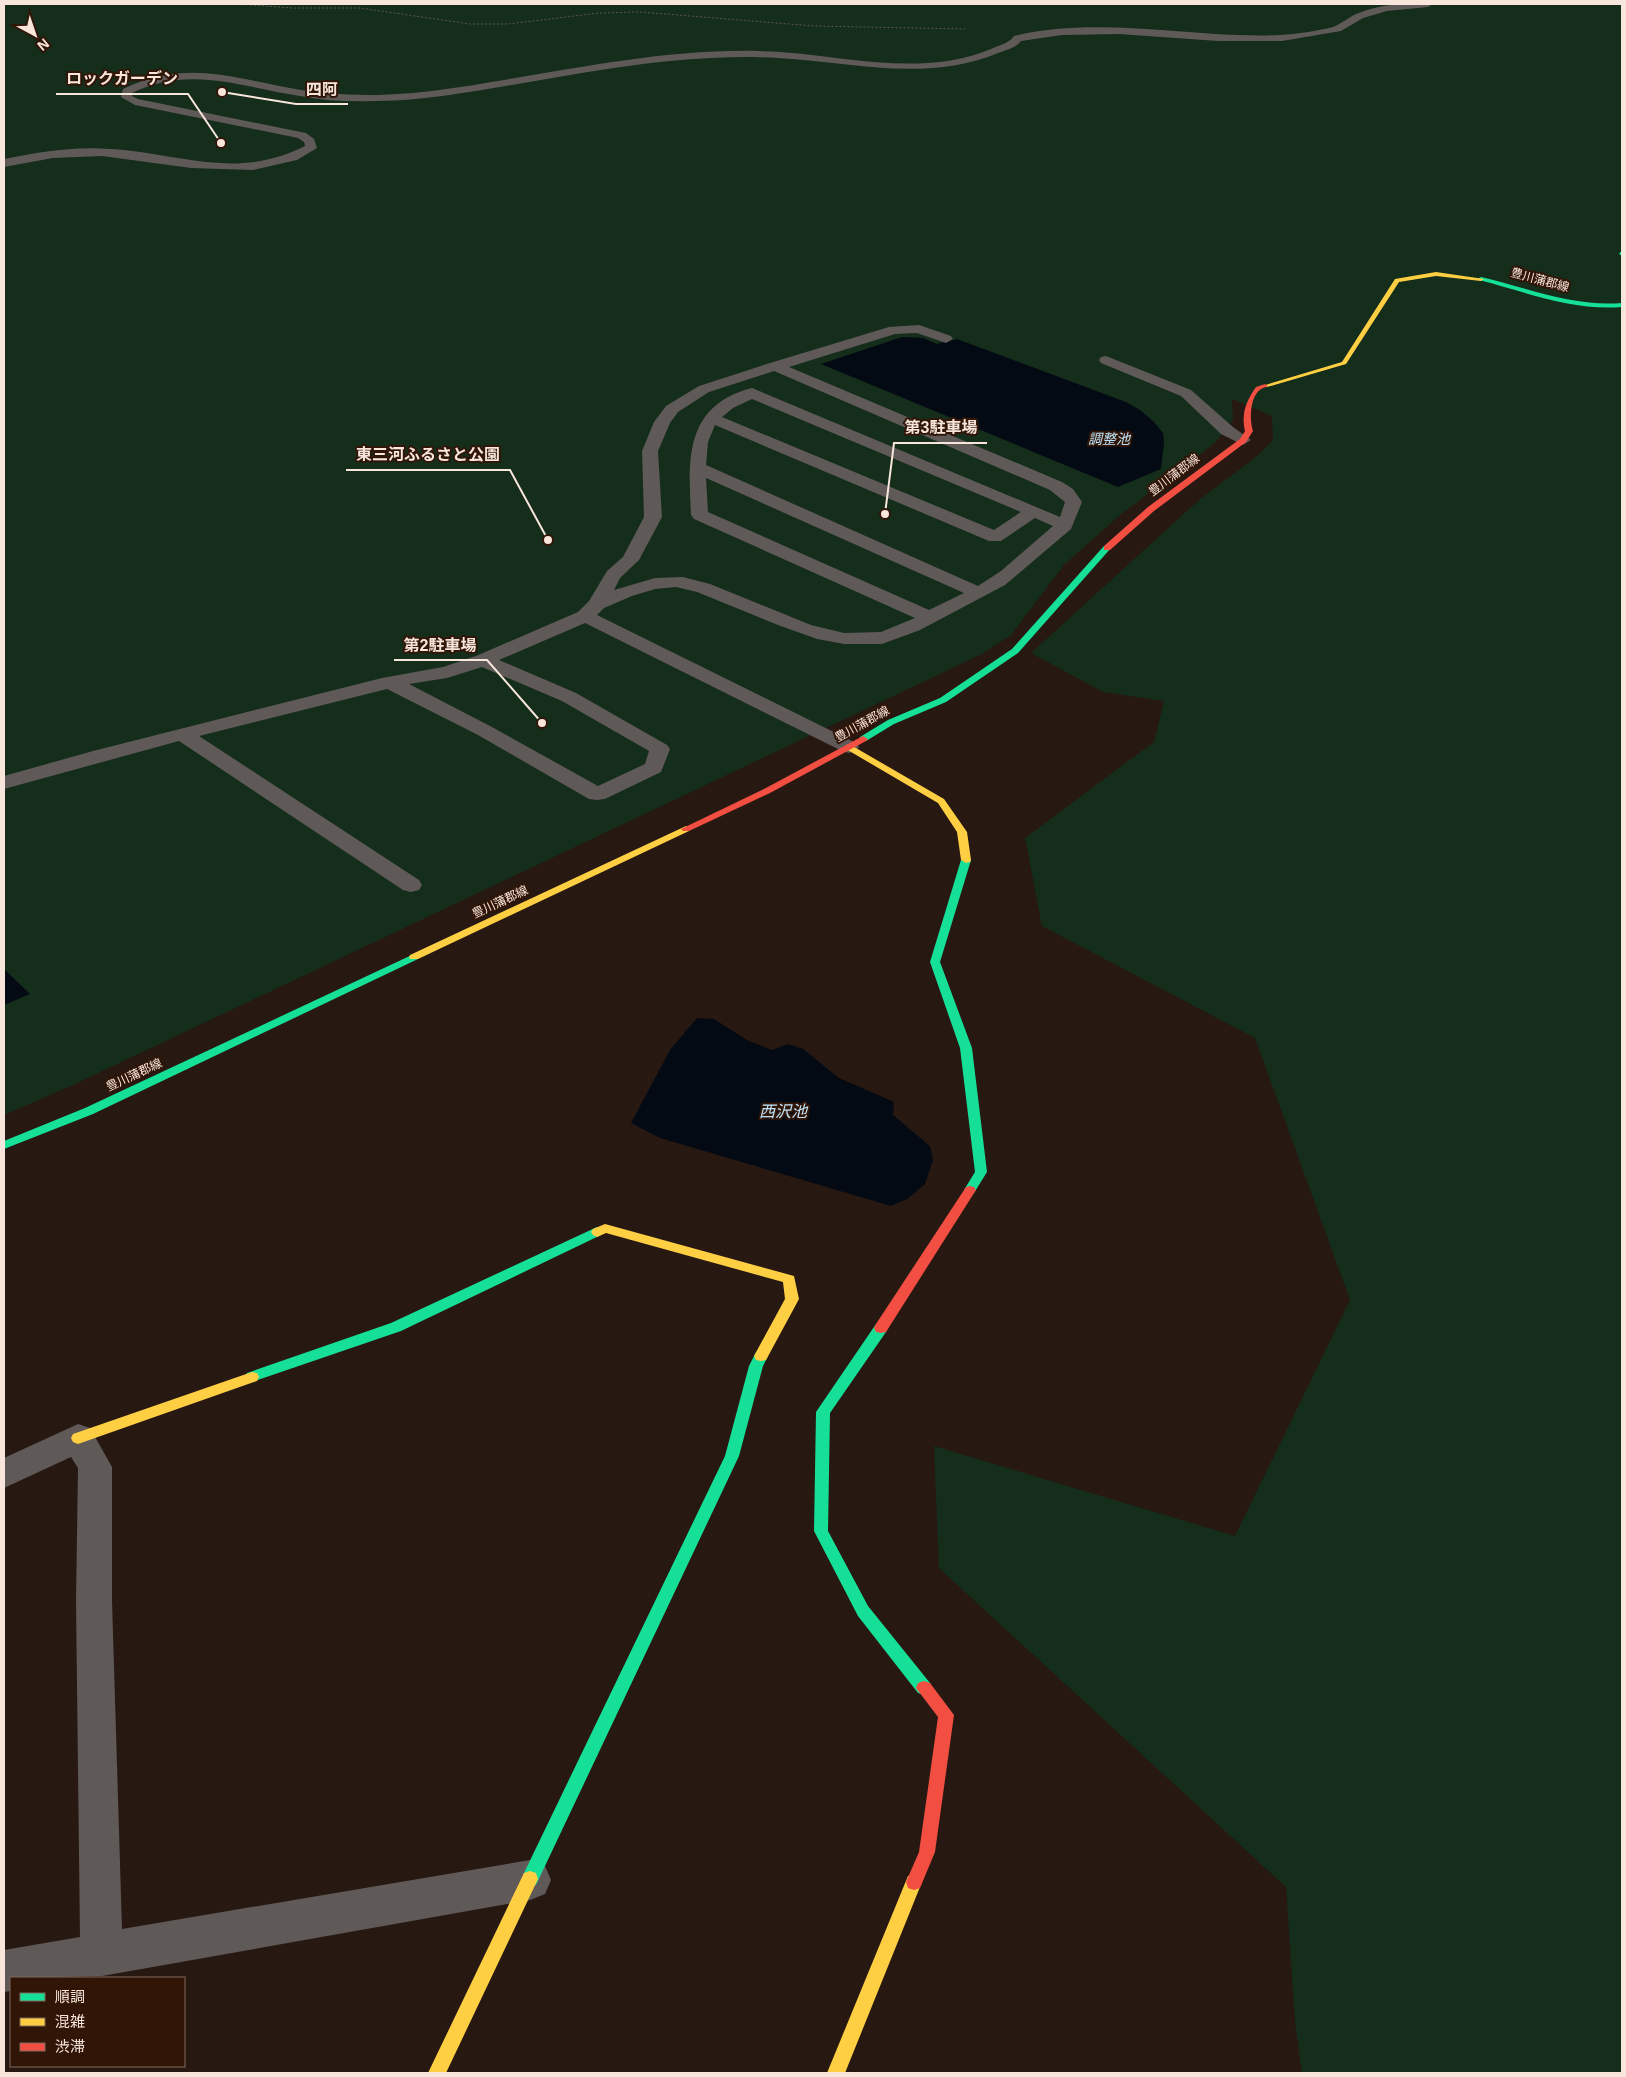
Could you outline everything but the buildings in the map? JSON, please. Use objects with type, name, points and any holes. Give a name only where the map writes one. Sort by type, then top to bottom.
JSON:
[{"type":"main road","name":"豊川蒲郡線","points":[[4,1145],[125,1094],[758,795],[849,747],[891,722],[943,700],[1015,651],[1109,545],[1151,509],[1243,440],[1249,431],[1244,422],[1249,402],[1258,388],[1287,378],[1332,368],[1344,362],[1398,280],[1426,274],[1446,273],[1481,278],[1579,304],[1600,307],[1622,305]]},
{"type":"main road","points":[[836,2073],[927,1852],[946,1715],[864,1611],[821,1531],[823,1412],[895,1308],[981,1172],[966,1048],[934,962],[967,864],[962,832],[942,801],[849,747]]},
{"type":"main road","points":[[78,1438],[396,1327],[605,1228],[789,1279],[792,1298],[756,1366],[732,1456],[437,2073]]},
{"type":"street","points":[[4,1474],[78,1438],[95,1467],[94,1601],[102,1955]]},
{"type":"street","points":[[4,1971],[530,1880]]},
{"type":"lane","points":[[4,163],[44,156],[103,152],[209,168],[239,167],[283,160],[301,154],[311,148],[310,141],[302,135],[136,102],[126,97],[127,92],[137,85],[166,78],[188,76],[225,77],[298,93],[334,97],[406,96],[693,56],[780,55],[878,67],[937,66],[976,59],[1014,43],[1018,38],[1062,32],[1111,31],[1218,38],[1282,38],[1337,28],[1371,12],[1386,8],[1428,4]]},
{"type":"lane","points":[[591,610],[613,576],[630,560],[653,517],[650,451],[662,422],[672,409],[704,389],[894,330],[919,329],[946,339]]},
{"type":"lane","points":[[1106,360],[1186,393],[1198,400],[1223,429],[1232,436],[1243,440]]},
{"type":"lane","points":[[4,783],[182,734],[390,682],[446,672],[483,660],[591,610],[624,591],[649,584],[678,582],[703,588],[827,636],[881,638],[929,618],[1002,579],[1065,525],[1072,512],[1074,502],[1067,493],[1056,486],[775,366]]},
{"type":"lane","points":[[929,618],[700,515],[698,468],[700,436],[712,418],[723,407],[752,393],[1065,525]]},
{"type":"lane","points":[[712,418],[995,537],[1033,512]]},
{"type":"lane","points":[[698,468],[979,592]]},
{"type":"lane","points":[[591,610],[849,747]]},
{"type":"lane","points":[[390,682],[485,731],[597,794],[654,768],[660,749],[569,697],[483,660]]},
{"type":"lane","points":[[182,734],[411,885]]},
{"type":"path","points":[[238,4],[285,8],[360,8],[470,24],[508,24],[599,13],[640,12],[814,26],[947,28],[1018,38]]},
{"type":"green space","points":[[4,4],[1622,4],[1622,2073],[1302,2073],[1295,2022],[1286,1887],[939,1568],[934,1446],[1235,1536],[1350,1300],[1255,1038],[1042,926],[1025,838],[1154,742],[1164,701],[1103,692],[1031,653],[1199,500],[1255,458],[1273,440],[1272,416],[1232,399],[1233,420],[1215,443],[1120,515],[1064,565],[1011,635],[982,654],[75,1084],[4,1115]]},
{"type":"water","name":"調整池","points":[[902,337],[923,338],[937,344],[957,339],[1126,402],[1140,410],[1163,433],[1164,443],[1161,469],[1118,487],[821,364]]},
{"type":"water","points":[[4,969],[30,994],[4,1005]]},
{"type":"water","name":"西沢池","points":[[697,1018],[714,1019],[747,1040],[772,1050],[788,1044],[803,1049],[839,1078],[894,1102],[893,1115],[930,1146],[933,1160],[925,1184],[907,1199],[891,1206],[660,1138],[631,1123],[670,1050]]},
{"type":"traffic: fast","points":[[1481,279],[1569,302],[1586,305],[1622,305]]},
{"type":"traffic: fast","points":[[863,739],[891,722],[943,700],[1015,651],[1107,548]]},
{"type":"traffic: fast","points":[[966,860],[935,962],[966,1048],[981,1172],[970,1190]]},
{"type":"traffic: fast","points":[[4,1145],[89,1111],[414,957]]},
{"type":"traffic: fast","points":[[252,1377],[396,1327],[597,1232]]},
{"type":"traffic: fast","points":[[881,1328],[823,1412],[821,1531],[863,1611],[924,1688]]},
{"type":"traffic: fast","points":[[530,1879],[732,1456],[756,1366],[761,1356]]},
{"type":"traffic: slow","points":[[1265,386],[1344,363],[1397,280],[1436,274],[1481,279]]},
{"type":"traffic: slow","points":[[849,747],[941,801],[962,832],[966,860]]},
{"type":"traffic: slow","points":[[414,957],[686,829]]},
{"type":"traffic: slow","points":[[597,1232],[605,1228],[789,1279],[792,1299],[761,1356]]},
{"type":"traffic: slow","points":[[78,1438],[252,1377]]},
{"type":"traffic: slow","points":[[437,2073],[530,1879]]},
{"type":"traffic: slow","points":[[836,2073],[914,1882]]},
{"type":"traffic: jam","points":[[1107,548],[1151,509],[1243,440],[1249,431],[1247,414],[1252,398],[1258,388],[1265,386]]},
{"type":"traffic: jam","points":[[686,829],[767,791],[863,739]]},
{"type":"traffic: jam","points":[[881,1328],[970,1190]]},
{"type":"traffic: jam","points":[[914,1882],[927,1852],[946,1715],[924,1688]]},
{"type":"place","name":"四阿","points":[[222,92]]},
{"type":"place","name":"ロックガーデン","points":[[221,143]]},
{"type":"place","name":"第3駐車場","points":[[885,514]]},
{"type":"place","name":"東三河ふるさと公園","points":[[548,540]]},
{"type":"place","name":"第2駐車場","points":[[542,723]]}]
